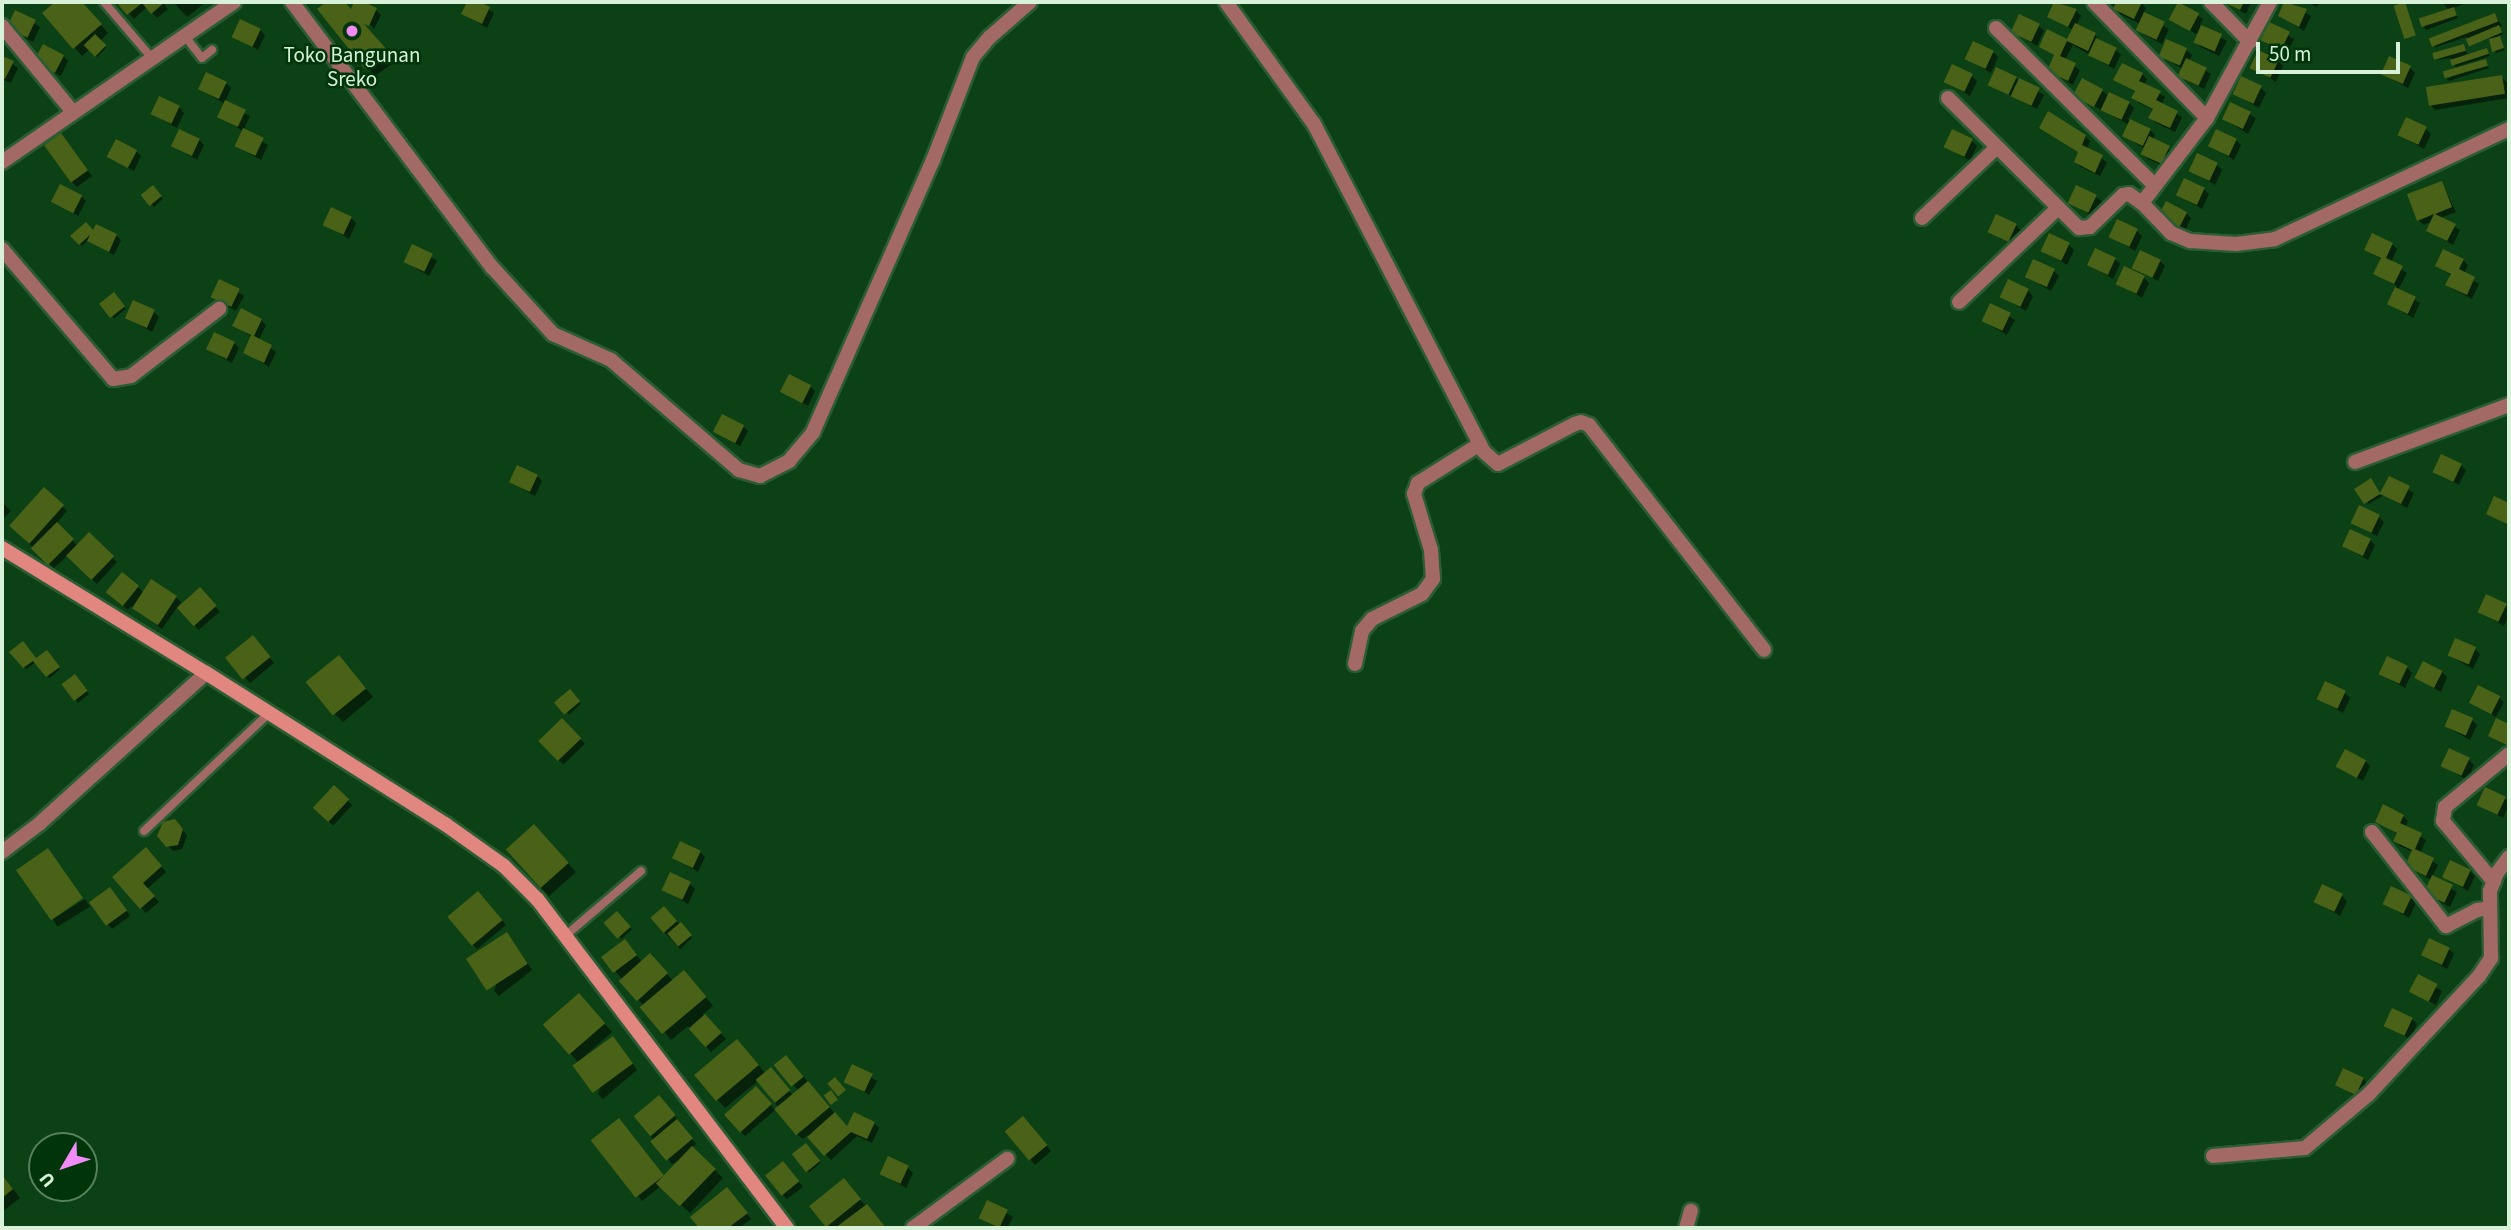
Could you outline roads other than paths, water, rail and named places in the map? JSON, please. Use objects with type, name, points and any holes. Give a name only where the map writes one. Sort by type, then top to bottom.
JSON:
[{"type":"main road","points":[[2,548],[445,824],[504,866],[538,900],[787,1228]]},
{"type":"street","points":[[292,2],[492,267],[553,334],[611,360],[738,470],[760,476],[789,461],[813,432],[927,172],[972,57],[990,37],[1030,2]]},
{"type":"street","points":[[1226,2],[1314,124],[1480,444],[1498,464],[1574,424],[1581,422],[1589,425],[1764,650]]},
{"type":"street","points":[[2094,2],[2207,118]]},
{"type":"street","points":[[2211,2],[2250,42]]},
{"type":"street","points":[[2142,203],[2207,118],[2270,2]]},
{"type":"street","points":[[2,162],[229,3]]},
{"type":"street","points":[[2,26],[73,112]]},
{"type":"street","points":[[1996,28],[2155,186]]},
{"type":"street","points":[[1948,98],[2058,208],[2084,229],[2123,195],[2134,196],[2171,233],[2190,241],[2255,244],[2275,239],[2509,128]]},
{"type":"street","points":[[1922,218],[1997,147]]},
{"type":"street","points":[[1959,302],[2058,208]]},
{"type":"street","points":[[2,249],[113,379],[131,376],[219,309]]},
{"type":"street","points":[[2355,462],[2509,405]]},
{"type":"street","points":[[1355,664],[1362,631],[1372,619],[1422,594],[1433,579],[1430,550],[1414,494],[1418,483],[1480,444]]},
{"type":"street","points":[[2,852],[39,824],[206,673]]},
{"type":"street","points":[[2494,882],[2443,821],[2445,807],[2509,754]]},
{"type":"street","points":[[2372,832],[2446,926],[2477,910],[2489,908]]},
{"type":"street","points":[[2213,1156],[2305,1148],[2369,1094],[2479,976],[2491,958],[2489,908],[2494,882],[2509,857]]},
{"type":"street","points":[[913,1228],[1007,1159]]},
{"type":"street","points":[[1686,1228],[1691,1212]]},
{"type":"lane","points":[[104,2],[151,57]]},
{"type":"lane","points":[[184,35],[202,58],[212,50]]},
{"type":"lane","points":[[144,831],[269,713]]},
{"type":"lane","points":[[565,936],[641,871]]},
{"type":"place","name":"Toko Bangunan Sreko","points":[[352,31]]}]
